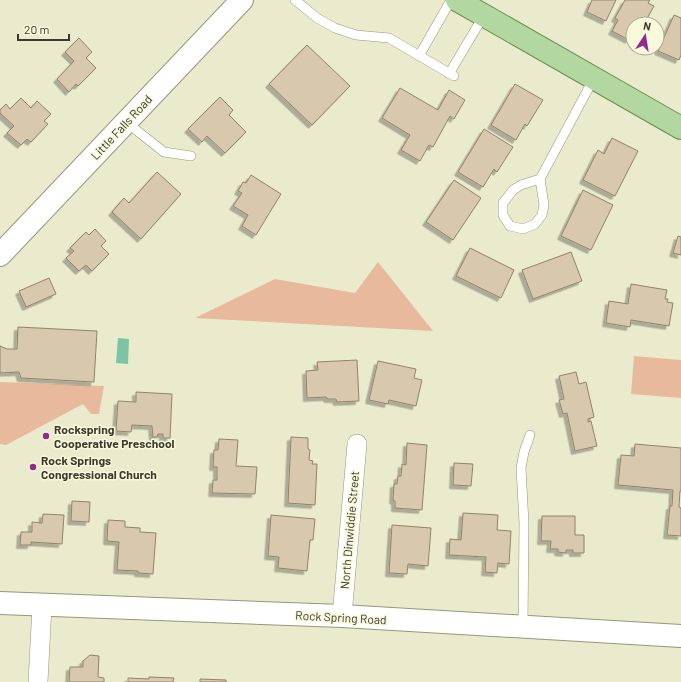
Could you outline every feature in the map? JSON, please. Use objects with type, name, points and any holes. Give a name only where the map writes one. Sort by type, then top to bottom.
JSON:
[{"type":"main road","points":[[457,0],[681,128]]},
{"type":"street","name":"Little Falls Road","points":[[0,255],[242,0]]},
{"type":"street","name":"North Dinwiddie Street","points":[[342,616],[357,444]]},
{"type":"street","name":"Rock Spring Road","points":[[0,603],[42,606],[342,616],[681,636]]},
{"type":"street","points":[[38,682],[42,606]]},
{"type":"lane","points":[[295,0],[317,18],[335,28],[356,35],[389,38],[452,75],[484,15]]},
{"type":"lane","points":[[419,56],[451,0]]},
{"type":"lane","points":[[540,179],[521,185],[513,190],[503,204],[503,215],[510,226],[523,229],[535,224],[542,215],[544,205],[540,179],[594,78]]},
{"type":"lane","points":[[126,122],[164,152],[191,156]]},
{"type":"lane","points":[[523,627],[524,522],[521,468],[524,452],[530,435]]},
{"type":"shaded area","points":[[378,262],[433,331],[195,318],[275,279],[355,293]]},
{"type":"shaded area","points":[[118,338],[129,339],[128,364],[116,363]]},
{"type":"shaded area","points":[[634,356],[681,360],[681,398],[631,394]]},
{"type":"shaded area","points":[[0,382],[104,386],[99,414],[91,414],[83,404],[6,445],[0,444]]},
{"type":"building","points":[[592,0],[616,0],[606,21],[587,12]]},
{"type":"building","points":[[625,0],[650,0],[648,3],[654,6],[648,16],[625,16],[625,38],[612,31],[618,20],[615,18]]},
{"type":"building","points":[[674,15],[681,18],[681,55],[679,60],[665,54],[665,35]]},
{"type":"building","points":[[79,38],[92,52],[86,58],[96,68],[78,86],[76,84],[69,92],[57,79],[74,61],[65,52]]},
{"type":"building","points":[[307,45],[350,86],[312,125],[269,84]]},
{"type":"building","points":[[515,84],[543,100],[527,126],[525,124],[516,140],[491,125]]},
{"type":"building","points":[[400,88],[438,110],[449,90],[465,100],[454,119],[450,116],[433,147],[429,145],[420,161],[401,150],[410,135],[382,118]]},
{"type":"building","points":[[220,97],[233,110],[229,115],[246,132],[225,153],[207,136],[202,142],[188,129]]},
{"type":"building","points":[[21,98],[31,108],[37,101],[51,114],[44,121],[48,124],[31,142],[27,139],[21,145],[7,133],[14,126],[0,113],[0,110],[6,104],[10,109]]},
{"type":"building","points":[[484,129],[513,147],[497,172],[494,169],[483,187],[458,172]]},
{"type":"building","points":[[612,138],[638,151],[615,196],[583,180],[598,150],[604,154]]},
{"type":"building","points":[[157,172],[181,194],[141,239],[112,212],[124,198],[129,203]]},
{"type":"building","points":[[251,175],[281,194],[256,235],[242,226],[248,215],[233,206],[242,193],[238,191],[243,182],[246,183]]},
{"type":"building","points":[[454,180],[481,198],[453,240],[426,222]]},
{"type":"building","points":[[583,190],[613,205],[591,250],[561,236]]},
{"type":"building","points":[[95,229],[106,241],[101,246],[109,254],[92,271],[86,265],[79,271],[66,258],[74,251],[70,248],[86,232],[89,235]]},
{"type":"building","points":[[678,236],[681,237],[681,255],[673,253]]},
{"type":"building","points":[[470,248],[514,270],[501,298],[456,276]]},
{"type":"building","points":[[571,252],[582,281],[533,299],[522,270]]},
{"type":"building","points":[[49,278],[56,294],[26,307],[19,291]]},
{"type":"building","points":[[631,284],[667,290],[665,299],[668,299],[667,302],[673,303],[669,326],[631,320],[630,327],[606,323],[609,301],[628,304]]},
{"type":"building","points":[[18,327],[97,331],[94,382],[21,378],[19,372],[0,373],[0,346],[7,349],[17,349]]},
{"type":"building","points":[[357,360],[359,401],[337,402],[336,399],[328,399],[326,397],[307,398],[306,371],[318,370],[317,362]]},
{"type":"building","points":[[378,361],[416,369],[414,378],[422,380],[416,406],[389,400],[388,404],[369,400]]},
{"type":"building","points":[[576,372],[579,384],[586,382],[594,417],[588,419],[588,422],[591,421],[597,446],[575,451],[567,413],[563,414],[559,400],[564,399],[559,376]]},
{"type":"building","points":[[136,392],[172,394],[170,438],[163,438],[163,434],[158,434],[157,437],[153,437],[152,426],[132,425],[131,432],[116,431],[118,401],[136,402]]},
{"type":"building","points":[[291,437],[308,438],[308,449],[310,450],[309,460],[313,461],[312,464],[317,464],[315,505],[288,503]]},
{"type":"building","points":[[219,439],[238,440],[236,466],[257,467],[255,494],[212,493],[213,480],[217,480],[217,467],[213,467],[214,450],[218,450]]},
{"type":"building","points":[[407,443],[427,445],[422,510],[395,508],[395,501],[393,500],[394,484],[397,484],[398,476],[401,476],[402,464],[406,465]]},
{"type":"building","points":[[635,444],[681,448],[681,491],[679,507],[681,508],[681,536],[667,535],[673,490],[618,485],[621,455],[634,456]]},
{"type":"building","points":[[454,463],[473,464],[471,486],[453,485]]},
{"type":"building","points":[[72,501],[90,502],[89,522],[71,521]]},
{"type":"building","points":[[463,513],[498,515],[497,530],[511,531],[509,564],[498,563],[497,573],[485,572],[486,557],[449,555],[450,539],[461,540]]},
{"type":"building","points":[[43,514],[64,515],[62,544],[31,542],[31,545],[20,545],[21,532],[32,532],[32,522],[42,523]]},
{"type":"building","points":[[271,515],[315,519],[313,540],[310,540],[307,571],[278,568],[279,557],[268,556]]},
{"type":"building","points":[[542,516],[575,516],[575,535],[584,535],[584,553],[573,553],[573,550],[566,550],[566,553],[558,552],[558,549],[550,549],[551,541],[541,541]]},
{"type":"building","points":[[108,520],[125,521],[125,527],[140,528],[140,532],[156,533],[153,574],[138,573],[138,571],[117,570],[119,542],[107,541]]},
{"type":"building","points":[[392,525],[431,528],[428,566],[408,564],[407,574],[389,573]]},
{"type":"building","points":[[90,655],[99,656],[98,677],[104,678],[104,682],[69,682],[70,667],[83,667],[83,661]]},
{"type":"building","points":[[149,677],[174,678],[173,682],[128,682],[128,678],[149,679]]},
{"type":"building","points":[[200,679],[226,680],[226,682],[200,682]]},
{"type":"place","name":"Rockspring Cooperative Preschool","points":[[46,436]]},
{"type":"place","name":"Rock Springs Congressional Church","points":[[33,467]]}]
